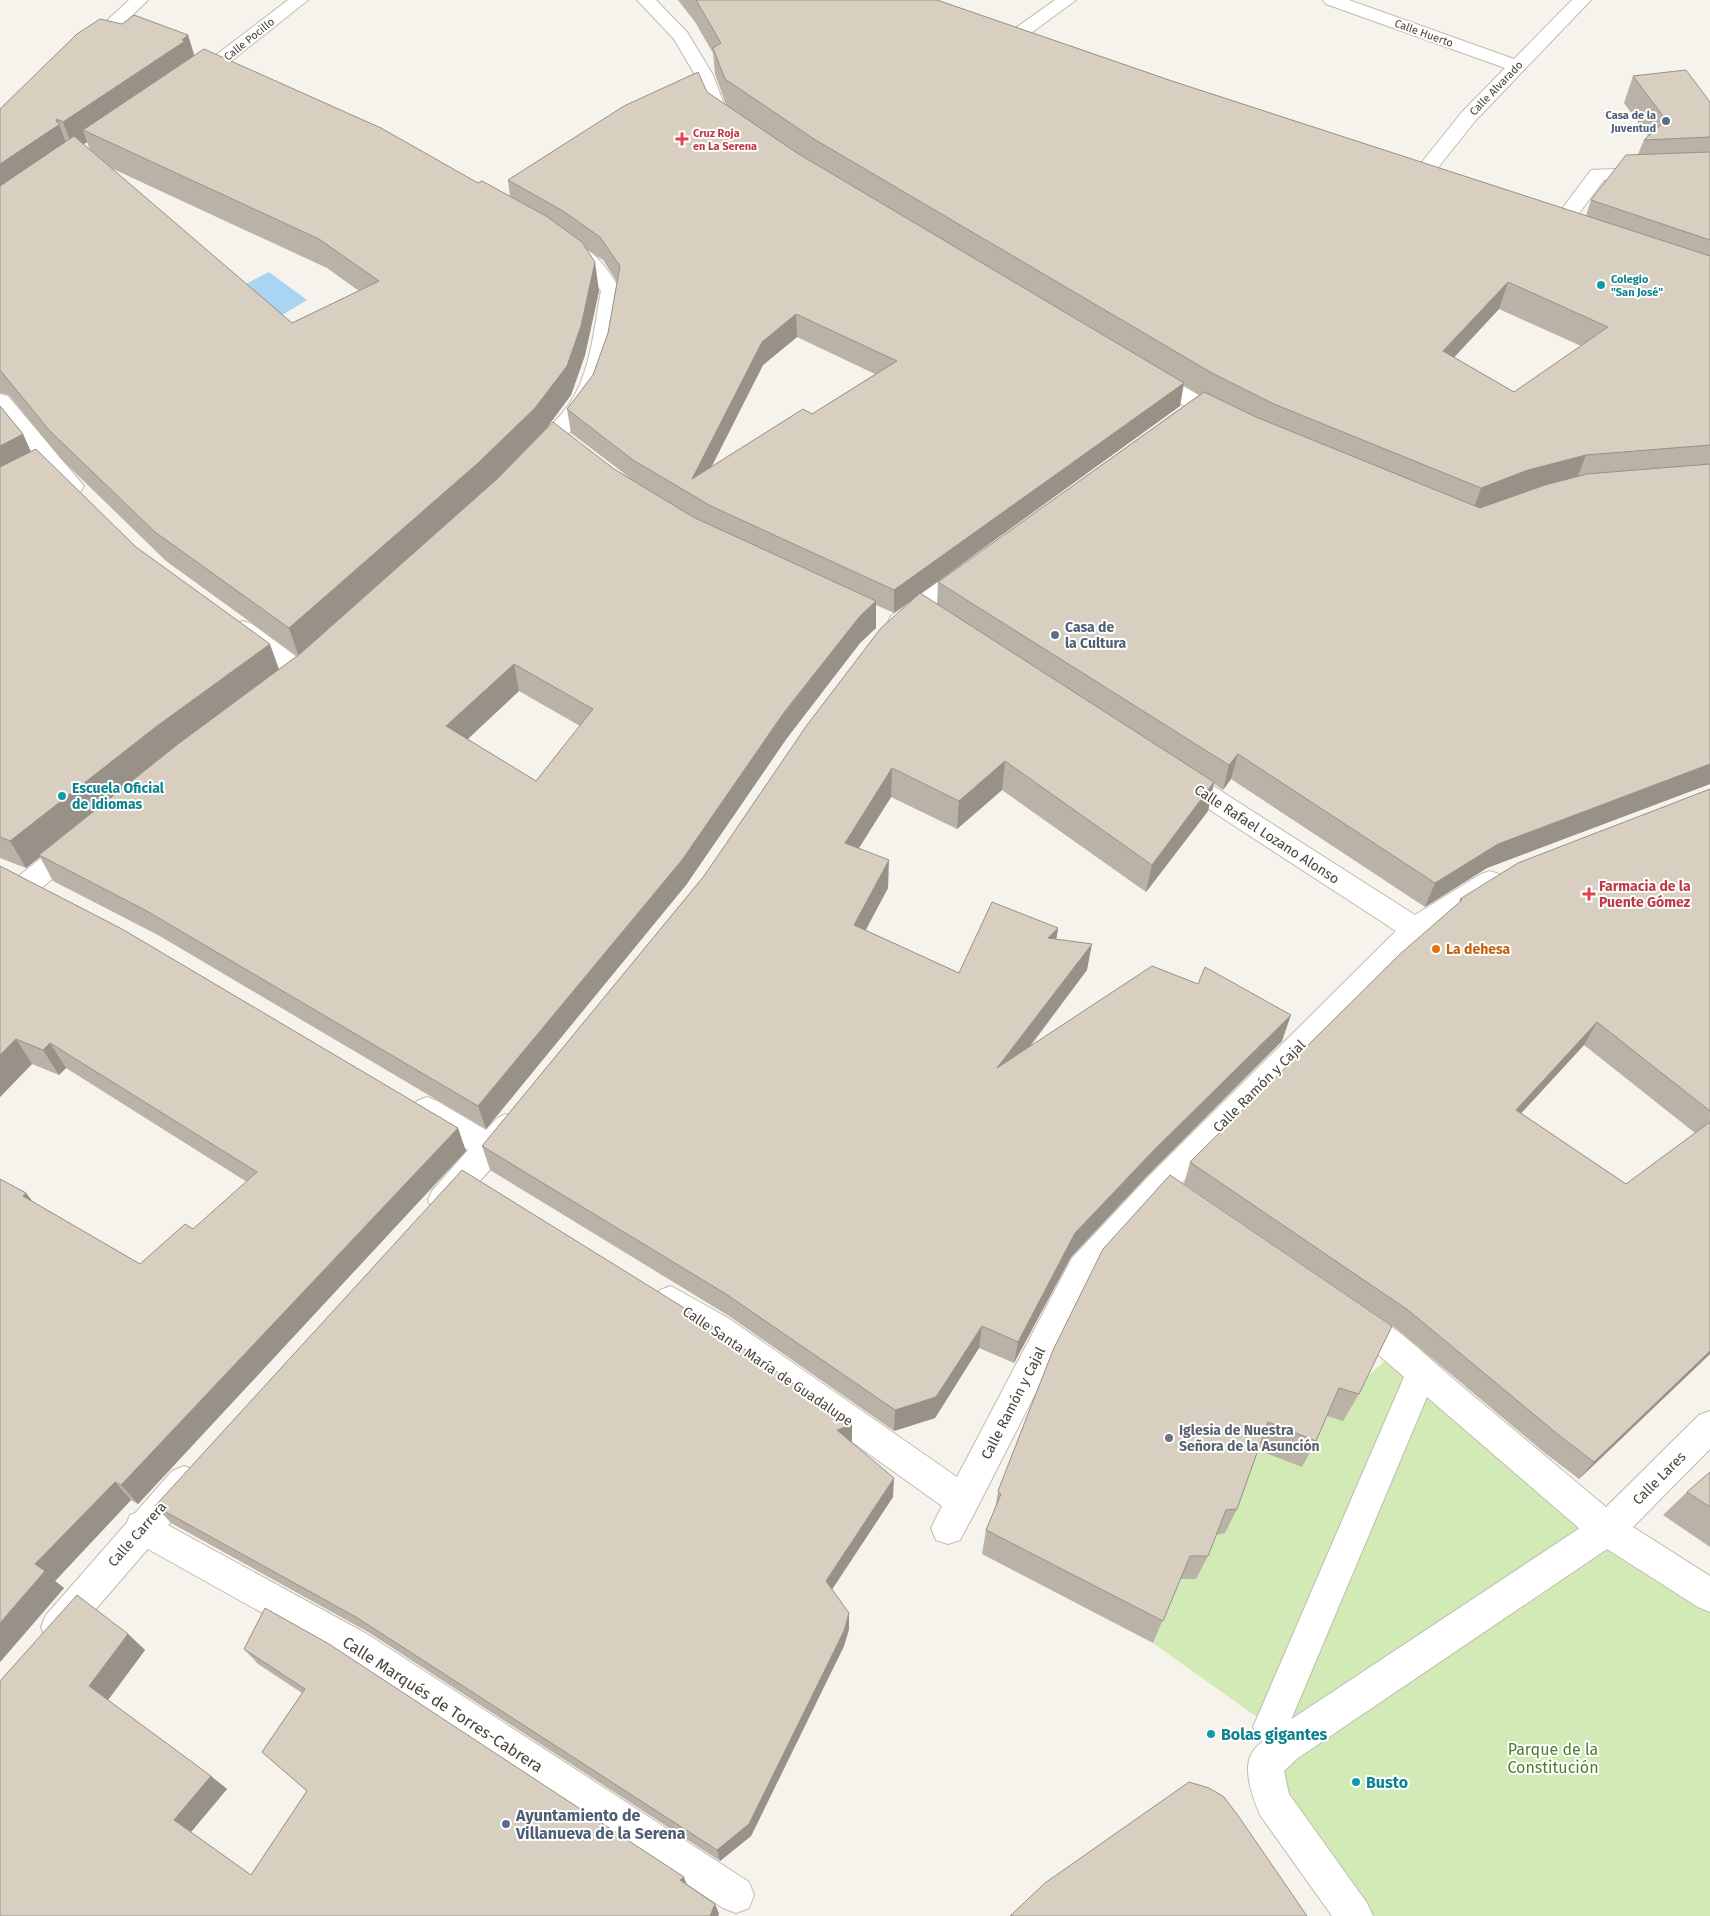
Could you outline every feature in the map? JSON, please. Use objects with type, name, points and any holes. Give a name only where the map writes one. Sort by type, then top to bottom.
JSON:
[{"type":"street","points":[[78,57],[123,28],[139,0]]},
{"type":"street","name":"Calle Pocillo","points":[[178,92],[227,68],[299,0]]},
{"type":"street","points":[[646,0],[681,36],[700,88],[717,110],[749,132]]},
{"type":"street","points":[[1006,43],[1066,0]]},
{"type":"street","name":"Calle Huerto","points":[[1332,0],[1517,66]]},
{"type":"street","name":"Calle Alvarado","points":[[1417,181],[1469,116],[1582,0]]},
{"type":"street","points":[[987,37],[1024,50]]},
{"type":"street","points":[[192,54],[227,68]]},
{"type":"street","points":[[1556,228],[1598,174],[1710,171]]},
{"type":"street","points":[[1398,175],[1436,188]]},
{"type":"street","points":[[521,471],[563,440],[584,398],[598,356],[611,291],[595,266],[550,235]]},
{"type":"street","points":[[1130,365],[1190,412],[1242,428]]},
{"type":"street","points":[[0,401],[43,470],[87,499]]},
{"type":"street","points":[[886,627],[917,608],[990,557]]},
{"type":"street","points":[[917,608],[942,624]]},
{"type":"street","points":[[228,620],[299,672]]},
{"type":"street","name":"Calle Rafael Lozano Alonso","points":[[1158,763],[1415,929]]},
{"type":"street","points":[[54,896],[13,878],[96,829]]},
{"type":"street","name":"Calle Ramón y Cajal","points":[[948,1528],[1082,1268],[1171,1194],[1415,929],[1497,878],[1515,871]]},
{"type":"street","points":[[406,1097],[490,1148]]},
{"type":"street","points":[[421,1224],[480,1182],[490,1148],[522,1109]]},
{"type":"street","name":"Calle Santa María de Guadalupe","points":[[651,1287],[717,1328],[962,1501]]},
{"type":"street","points":[[1329,1302],[1385,1341],[1607,1530],[1710,1595]]},
{"type":"street","points":[[1271,1727],[1422,1372]]},
{"type":"street","name":"Calle Lares","points":[[1607,1530],[1710,1426]]},
{"type":"street","name":"Calle Carrera","points":[[39,1649],[142,1527],[202,1462]]},
{"type":"street","name":"Calle Marqués de Torres-Cabrera","points":[[142,1527],[355,1646],[736,1895]]},
{"type":"street","points":[[1354,1916],[1273,1802],[1265,1765],[1285,1745],[1607,1530]]},
{"type":"green space","name":"Parque de la Constitución","points":[[1388,1358],[1710,1595],[1710,1916],[1354,1916],[1273,1802],[1285,1745],[1271,1727],[1153,1643],[1179,1579],[1214,1535],[1255,1449],[1324,1416]]},
{"type":"water","points":[[269,272],[307,300],[274,320],[238,288]]},
{"type":"building","points":[[696,0],[937,0],[1172,81],[1710,256],[1710,445],[1586,455],[1528,470],[1481,488],[1274,404],[1212,373],[814,139],[725,79],[713,48],[721,43]],"holes":[[[1508,282],[1608,327],[1514,392],[1443,351]]]},
{"type":"building","points":[[134,15],[188,35],[182,40],[185,41],[63,122],[57,119],[56,121],[60,124],[0,164],[0,109],[77,34],[100,19],[122,24]]},
{"type":"building","points":[[204,49],[381,128],[478,183],[482,181],[546,216],[582,242],[595,262],[581,326],[567,366],[535,408],[478,463],[289,628],[155,532],[49,430],[0,370],[0,186],[74,136],[292,323],[379,281],[319,239],[83,130]]},
{"type":"building","points":[[1686,70],[1710,102],[1710,137],[1644,140],[1666,120],[1633,76]]},
{"type":"building","points":[[698,72],[707,92],[797,153],[1184,383],[894,590],[711,506],[633,460],[567,409],[593,375],[608,333],[620,266],[600,237],[563,211],[508,180],[624,106]],"holes":[[[796,314],[897,361],[812,414],[803,409],[692,479],[762,342]]]},
{"type":"building","points":[[1710,152],[1710,240],[1591,200],[1626,155]]},
{"type":"building","points":[[1204,392],[1256,417],[1480,508],[1545,485],[1587,474],[1710,464],[1710,764],[1498,844],[1435,883],[1238,754],[1229,765],[938,582]]},
{"type":"building","points":[[0,406],[23,434],[0,446]]},
{"type":"building","points":[[553,422],[614,469],[693,517],[876,601],[860,616],[785,711],[682,860],[478,1106],[145,910],[39,855],[178,744],[301,653],[497,479]],"holes":[[[514,664],[593,709],[536,781],[446,726]]]},
{"type":"building","points":[[36,449],[136,547],[270,644],[157,726],[10,841],[0,837],[0,467]]},
{"type":"building","points":[[920,593],[1214,782],[1152,865],[1005,761],[959,801],[892,768],[845,843],[889,860],[854,925],[959,973],[992,902],[1058,928],[1048,938],[1092,944],[997,1068],[1152,966],[1198,984],[1205,967],[1291,1015],[1153,1151],[1075,1233],[1018,1342],[982,1326],[936,1397],[895,1410],[726,1294],[482,1146],[704,876],[807,725],[881,628]]},
{"type":"building","points":[[1710,789],[1710,1111],[1597,1022],[1516,1110],[1626,1184],[1710,1122],[1710,1351],[1594,1462],[1408,1310],[1190,1162],[1400,954],[1462,900],[1460,899],[1518,863]]},
{"type":"building","points":[[0,866],[122,929],[458,1128],[121,1485],[115,1482],[35,1564],[45,1571],[0,1623],[0,1179],[26,1193],[23,1196],[140,1264],[185,1224],[193,1229],[257,1172],[50,1043],[43,1050],[16,1039],[0,1055]]},
{"type":"building","points":[[462,1170],[702,1319],[852,1425],[837,1430],[894,1478],[826,1581],[849,1613],[844,1631],[749,1824],[717,1850],[356,1617],[155,1506]]},
{"type":"building","name":"Iglesia de Nuestra Señora de la Asunción","points":[[1170,1175],[1392,1326],[1359,1394],[1339,1388],[1316,1441],[1268,1422],[1237,1509],[1226,1510],[1208,1556],[1190,1556],[1163,1621],[986,1530],[1001,1494],[998,1491],[1053,1350],[1103,1249]]},
{"type":"building","points":[[1710,1472],[1710,1507],[1687,1492]]},
{"type":"building","points":[[77,1595],[128,1634],[89,1686],[211,1776],[174,1820],[251,1875],[307,1791],[262,1752],[305,1689],[244,1649],[265,1608],[329,1644],[684,1877],[680,1880],[715,1904],[710,1916],[0,1916],[0,1681]]},
{"type":"building","points":[[1189,1782],[1209,1788],[1224,1797],[1307,1916],[1010,1916],[1045,1883]]},
{"type":"place","name":"Casa de la Juventud","points":[[1666,121]]},
{"type":"place","name":"Cruz Roja en La Serena","points":[[682,139]]},
{"type":"place","name":"Colegio \"San José\"","points":[[1601,285]]},
{"type":"place","name":"Casa de la Cultura","points":[[1055,635]]},
{"type":"place","name":"Escuela Oficial de Idiomas","points":[[62,796]]},
{"type":"place","name":"Farmacia de la Puente Gómez","points":[[1589,894]]},
{"type":"place","name":"La dehesa","points":[[1436,949]]},
{"type":"place","name":"Iglesia de Nuestra Señora de la Asunción","points":[[1169,1438]]},
{"type":"place","name":"Bolas gigantes","points":[[1211,1734]]},
{"type":"place","name":"Busto","points":[[1356,1782]]},
{"type":"place","name":"Ayuntamiento de Villanueva de la Serena","points":[[506,1824]]}]
